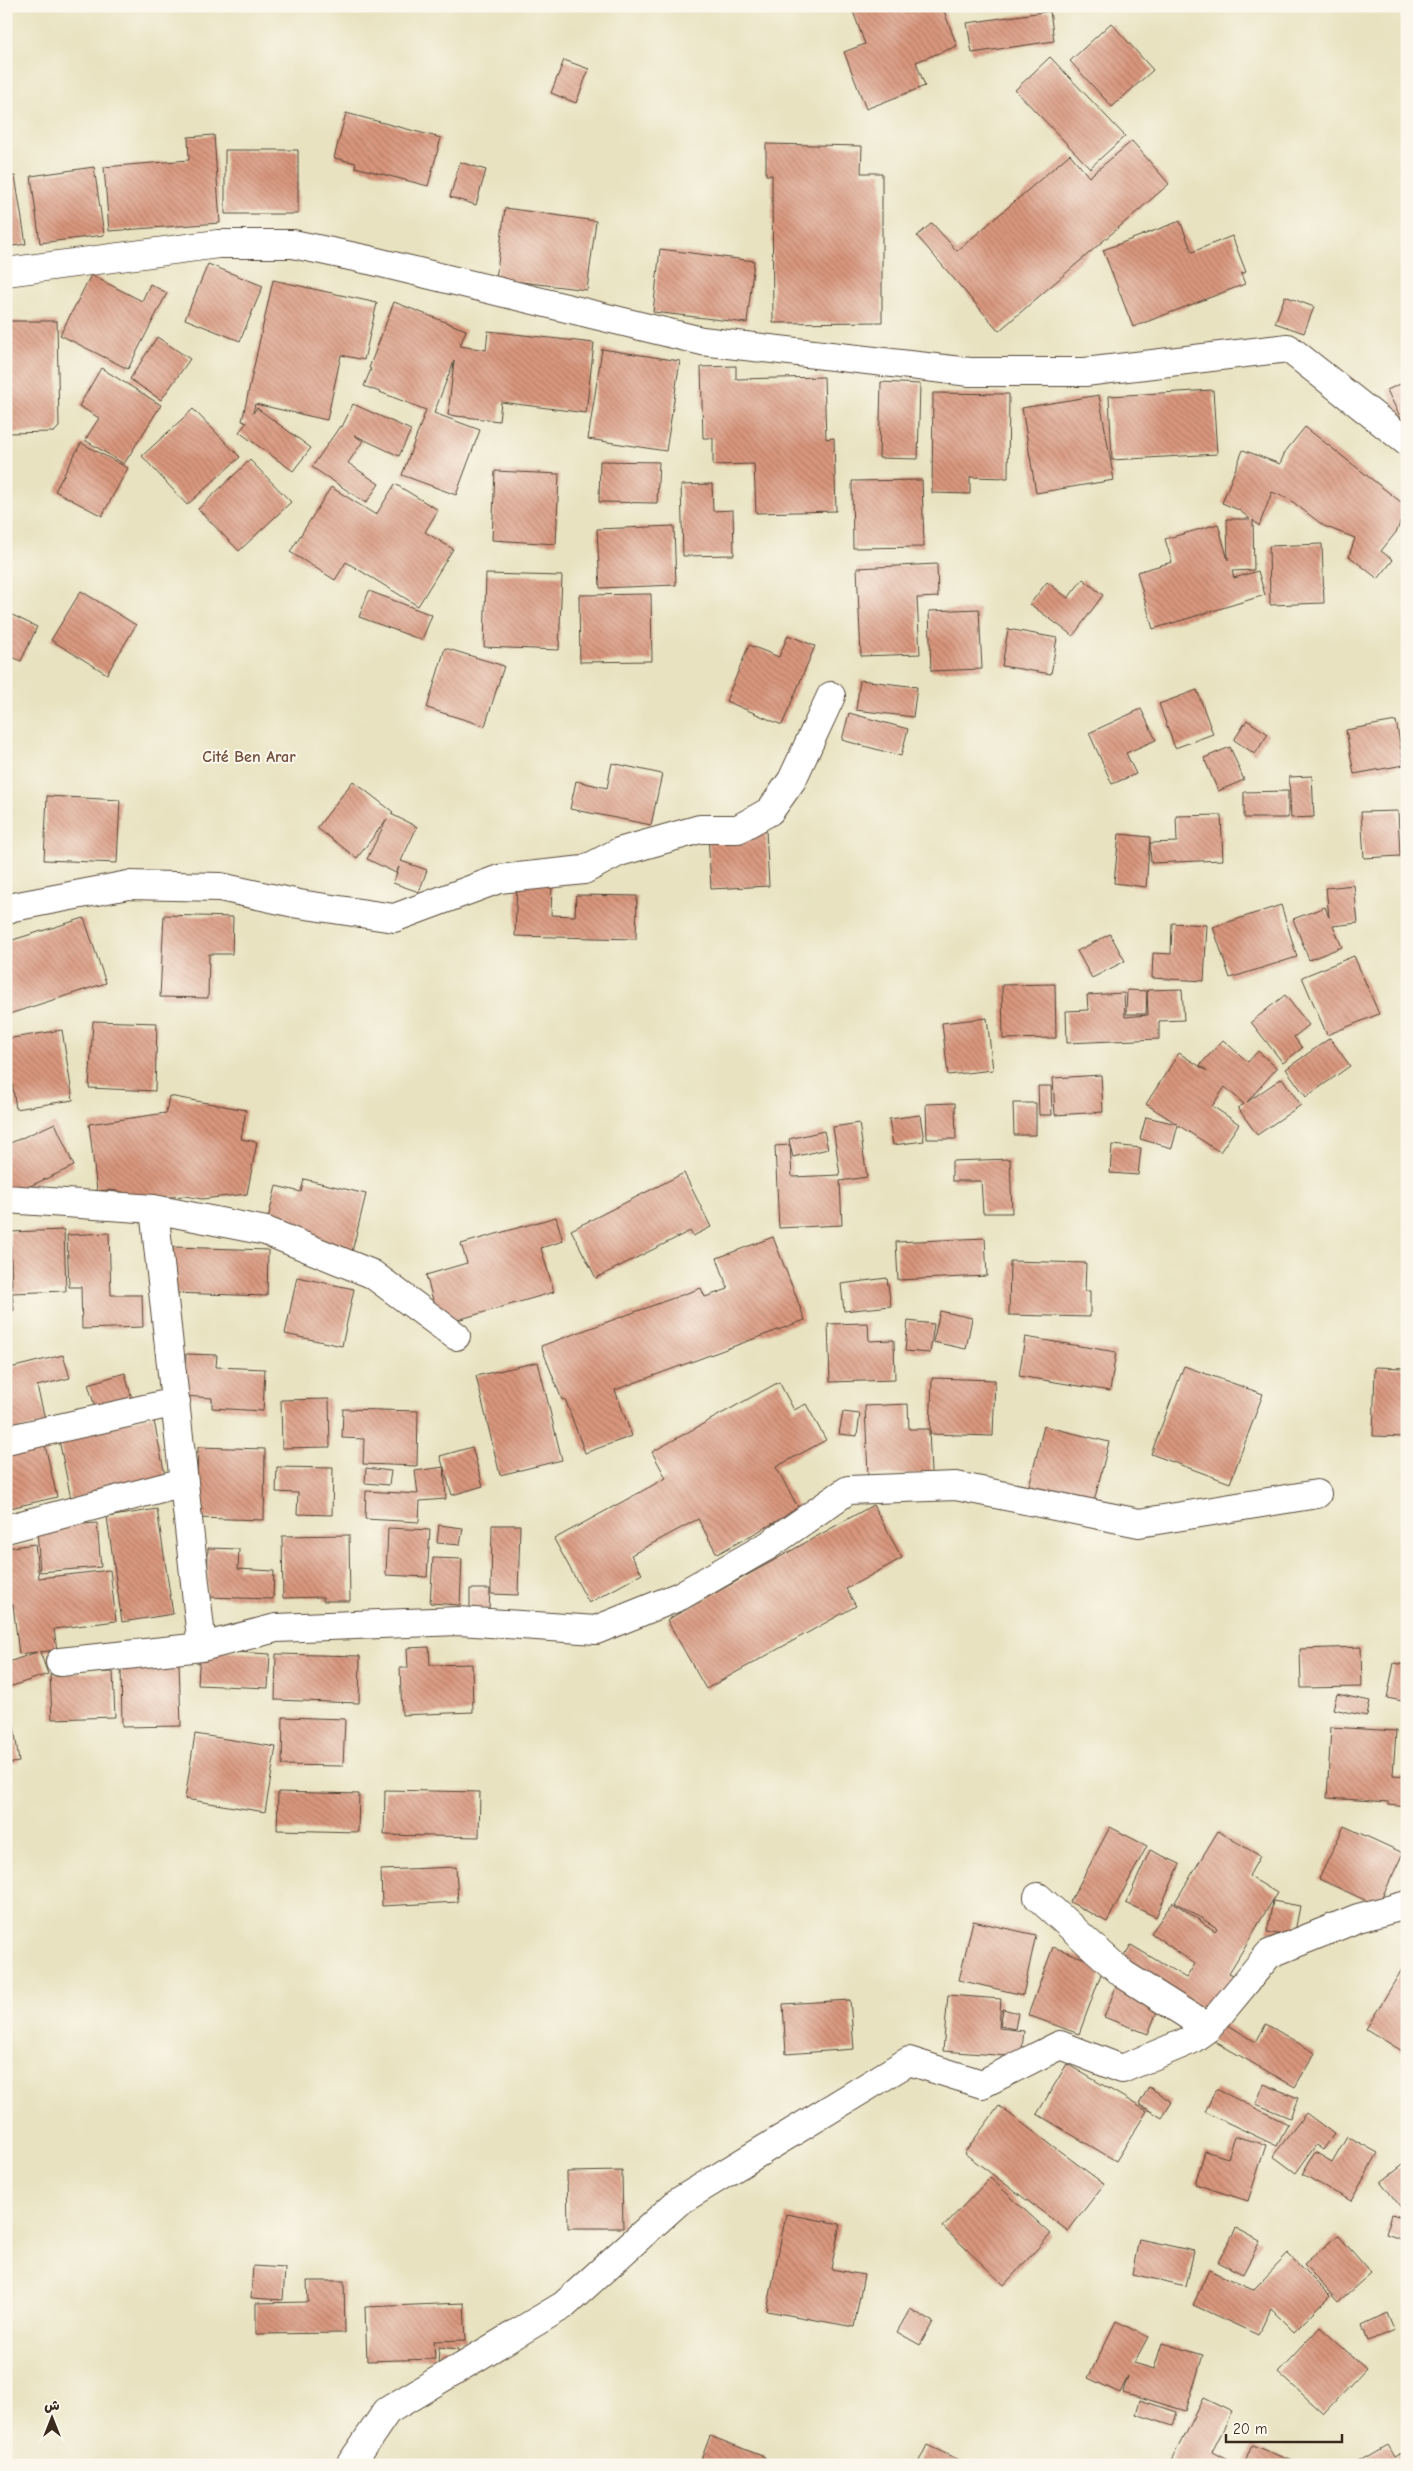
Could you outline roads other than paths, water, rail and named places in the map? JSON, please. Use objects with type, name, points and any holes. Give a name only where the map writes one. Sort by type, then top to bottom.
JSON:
[{"type":"street","points":[[6,272],[218,244],[293,244],[368,260],[702,341],[970,372],[1085,372],[1288,348],[1407,442]]},
{"type":"street","points":[[6,910],[13,906],[128,885],[220,887],[299,904],[394,918],[499,879],[584,870],[619,852],[700,829],[738,828],[770,810],[792,780],[831,696]]},
{"type":"street","points":[[6,1200],[154,1209],[266,1231],[372,1274],[456,1336]]},
{"type":"street","points":[[154,1209],[202,1647]]},
{"type":"street","points":[[6,1440],[176,1402]]},
{"type":"street","points":[[6,1529],[184,1482]]},
{"type":"street","points":[[60,1662],[202,1647],[276,1628],[459,1621],[596,1630],[680,1596],[769,1545],[848,1490],[956,1486],[1139,1523],[1317,1494]]},
{"type":"street","points":[[1038,1897],[1123,1974],[1208,2028]]},
{"type":"street","points":[[350,2465],[387,2411],[564,2305],[678,2202],[909,2061],[982,2084],[1060,2045],[1122,2069],[1191,2040],[1208,2028],[1269,1954],[1358,1918],[1407,1905]]},
{"type":"district","name":"Cité Ben Arar","points":[[249,757]]}]
